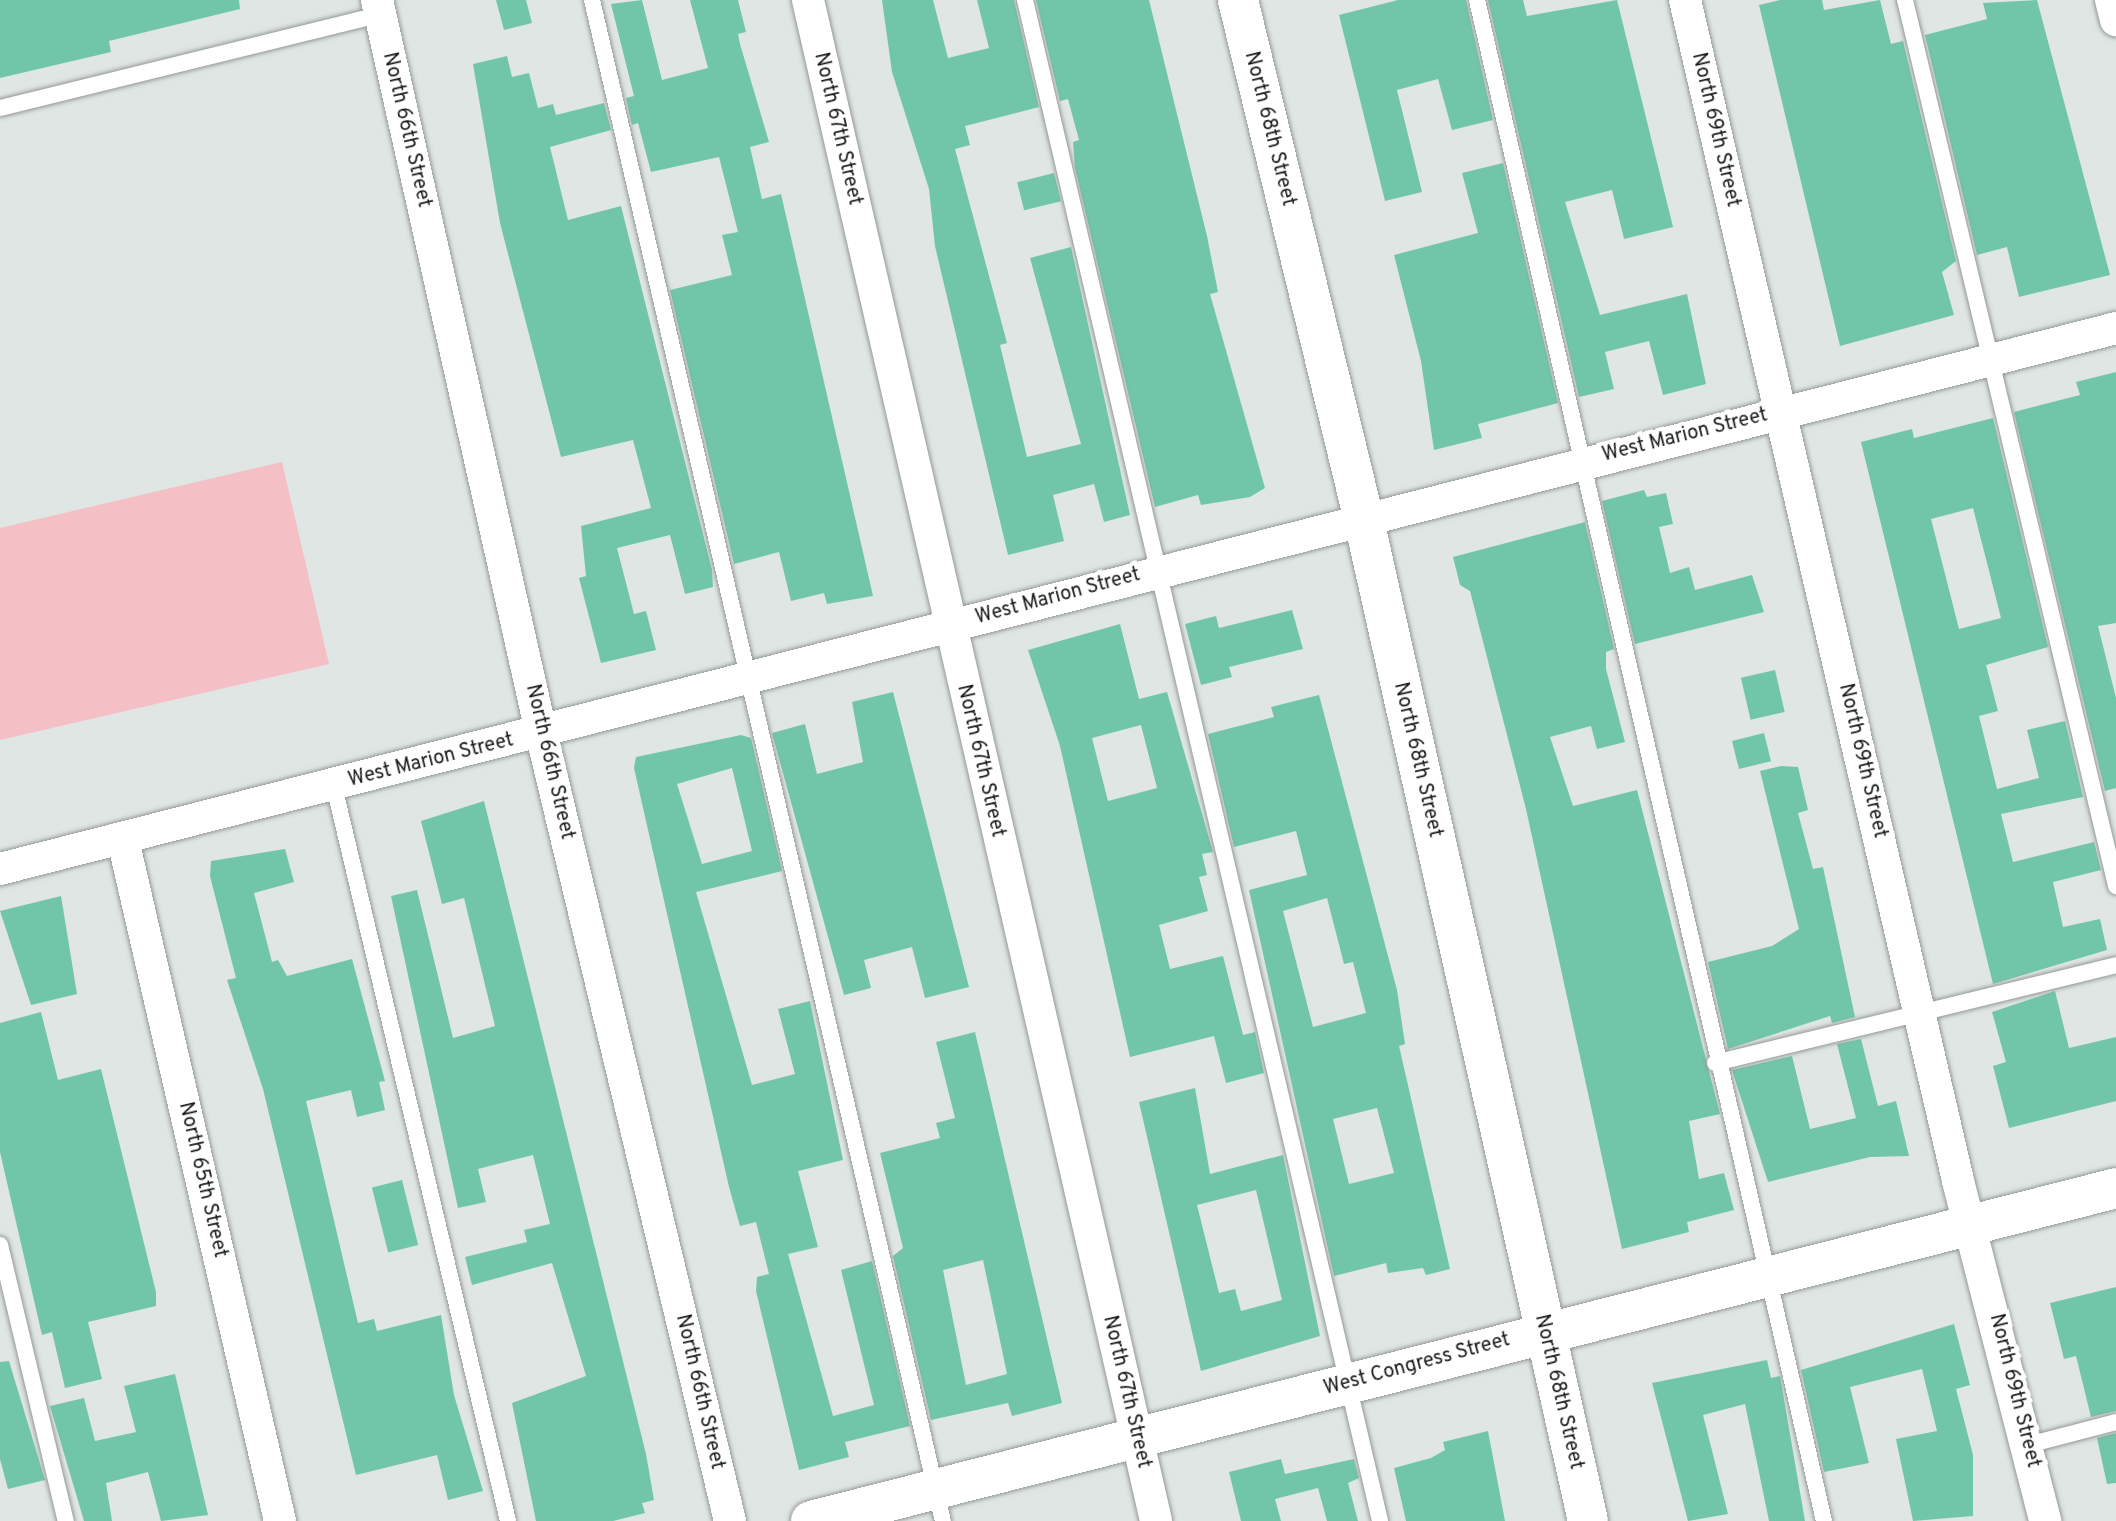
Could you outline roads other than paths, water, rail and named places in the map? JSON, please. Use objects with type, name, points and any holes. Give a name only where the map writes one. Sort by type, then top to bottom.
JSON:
[{"type":"street","name":"North 67th Street","points":[[808,0],[948,626],[1156,1521]]},
{"type":"street","name":"North 68th Street","points":[[1238,0],[1363,516],[1588,1521]]},
{"type":"street","name":"North 69th Street","points":[[1685,0],[1920,1015],[2045,1521]]},
{"type":"street","points":[[2111,0],[2116,20]]},
{"type":"street","name":"North 66th Street","points":[[379,7],[541,732],[730,1521]]},
{"type":"street","name":"West Marion Street","points":[[0,869],[748,679],[1363,516],[2116,328]]},
{"type":"street","name":"North 65th Street","points":[[123,840],[280,1521]]},
{"type":"street","name":"West Congress Street","points":[[811,1521],[939,1505],[1136,1437],[2116,1188]]},
{"type":"lane","points":[[592,0],[939,1505]]},
{"type":"lane","points":[[1025,0],[1163,569],[1380,1521]]},
{"type":"lane","points":[[1477,0],[1715,1063],[1824,1521]]},
{"type":"lane","points":[[1905,0],[1994,359],[2116,886]]},
{"type":"lane","points":[[0,108],[379,7]]},
{"type":"lane","points":[[334,786],[508,1521]]},
{"type":"lane","points":[[1715,1063],[2116,965]]},
{"type":"lane","points":[[0,1245],[66,1521]]},
{"type":"lane","points":[[2028,1445],[2116,1422]]}]
